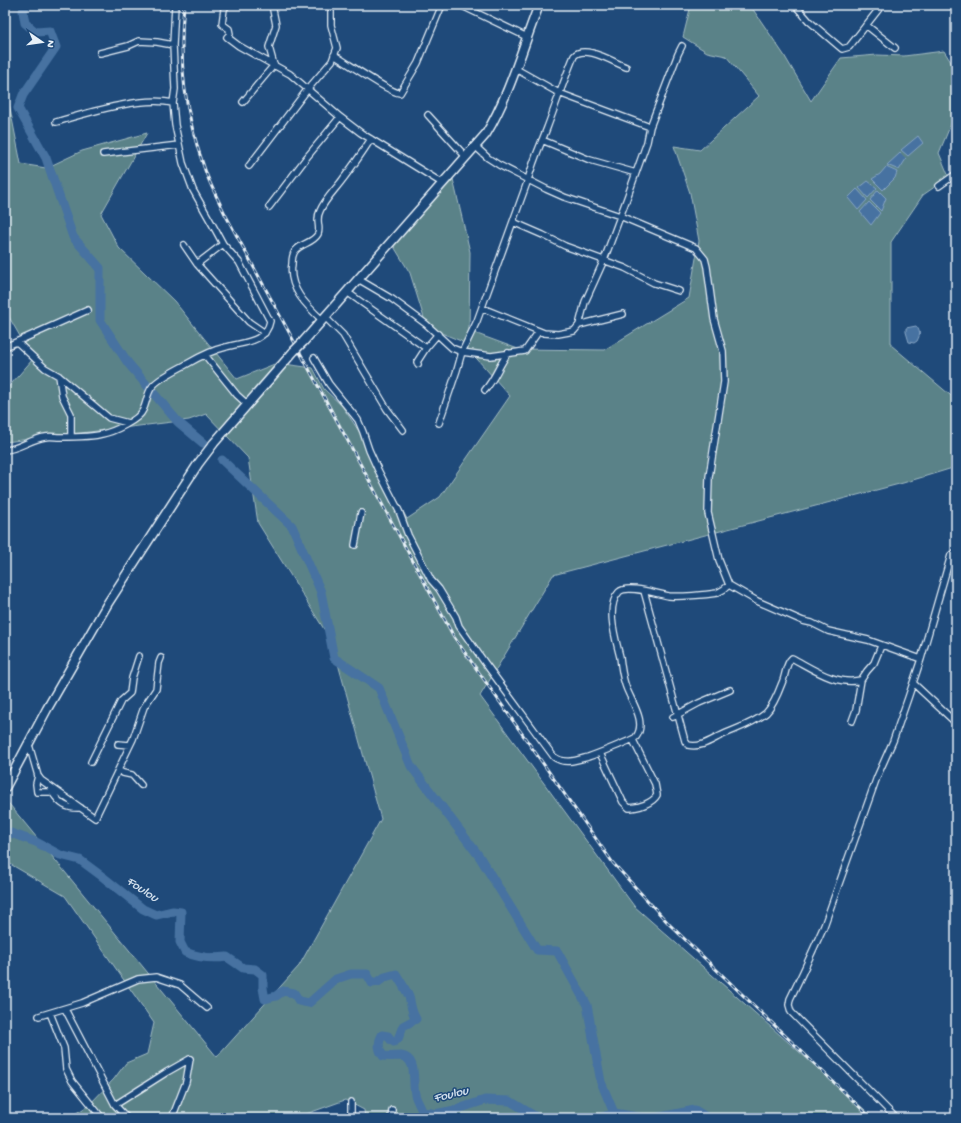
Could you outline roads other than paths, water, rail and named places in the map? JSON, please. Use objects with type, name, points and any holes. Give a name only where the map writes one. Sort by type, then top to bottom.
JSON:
[{"type":"street","points":[[5,450],[12,450],[32,440],[47,436],[102,434],[129,423],[141,414],[152,386],[166,375],[205,355],[227,347],[249,342],[265,333],[269,326],[270,321],[239,262],[223,244],[193,190],[183,163],[175,125],[173,103],[175,90],[173,45],[175,5]]},
{"type":"street","points":[[227,5],[224,9],[222,24],[229,29],[230,34],[227,37],[239,46],[290,74],[340,117],[371,139],[442,184]]},
{"type":"street","points":[[272,5],[276,30],[271,39],[270,47],[274,65]]},
{"type":"street","points":[[334,55],[386,88],[400,93],[418,63],[442,5]]},
{"type":"street","points":[[460,5],[527,37]]},
{"type":"street","points":[[5,788],[27,745],[108,603],[198,464],[214,443],[294,351],[486,134],[494,120],[516,69],[539,5]]},
{"type":"street","points":[[794,5],[809,21],[842,48],[849,47],[882,5]]},
{"type":"street","points":[[249,166],[307,90],[325,71],[332,61],[337,48],[330,25],[331,12]]},
{"type":"street","points":[[866,25],[895,48]]},
{"type":"street","points":[[100,52],[128,46],[139,41],[158,42],[173,45]]},
{"type":"street","points":[[482,308],[544,333],[558,334],[574,331],[579,325],[585,302],[604,260],[647,142],[650,127],[682,46]]},
{"type":"street","points":[[439,423],[462,352],[482,308],[528,180],[533,160],[574,56],[581,51],[593,53],[626,67]]},
{"type":"street","points":[[243,102],[274,65]]},
{"type":"street","points":[[516,69],[559,93],[650,127]]},
{"type":"street","points":[[56,122],[93,111],[127,105],[164,101],[173,103]]},
{"type":"street","points":[[428,115],[466,157]]},
{"type":"street","points":[[269,207],[340,117]]},
{"type":"street","points":[[371,139],[355,165],[321,208],[317,220],[319,231],[314,240],[296,249],[291,268],[292,281],[305,303],[343,336],[387,409],[403,430]]},
{"type":"street","points":[[542,140],[590,160],[636,173]]},
{"type":"street","points":[[103,154],[179,145]]},
{"type":"street","points":[[475,146],[488,158],[499,165],[564,197],[620,216],[696,248],[705,259],[714,319],[724,351],[724,382],[710,477],[708,513],[719,560],[730,585],[757,601],[828,631],[868,640],[881,646],[921,659]]},
{"type":"street","points":[[939,186],[956,174]]},
{"type":"street","points":[[513,222],[565,246],[625,268],[654,283],[679,291]]},
{"type":"street","points":[[197,264],[223,244]]},
{"type":"street","points":[[184,245],[197,264],[248,322],[265,333]]},
{"type":"street","points":[[358,279],[392,300],[426,324],[452,348],[462,352],[491,356],[525,351],[539,331]]},
{"type":"street","points":[[347,292],[426,348]]},
{"type":"street","points":[[5,347],[88,310]]},
{"type":"street","points":[[579,325],[623,314]]},
{"type":"street","points":[[418,364],[417,362],[426,348],[438,334]]},
{"type":"street","points":[[17,342],[45,368],[59,376],[109,418],[129,423]]},
{"type":"street","points":[[485,390],[491,384],[502,361],[508,353]]},
{"type":"street","points":[[205,355],[237,395],[248,405]]},
{"type":"street","points":[[314,358],[329,384],[358,420],[378,470],[431,580],[439,589],[456,617],[459,626],[485,663],[558,760],[565,762],[600,753],[609,748],[633,740],[639,732],[640,727],[633,703],[625,685],[613,632],[614,606],[618,593],[622,590],[631,588],[669,596],[686,596],[718,592],[730,585]]},
{"type":"street","points":[[59,376],[62,396],[71,414],[72,436]]},
{"type":"street","points":[[355,545],[361,513]]},
{"type":"street","points":[[896,1118],[791,1012],[789,1005],[790,999],[824,926],[877,777],[893,741],[921,659],[951,555],[956,552]]},
{"type":"street","points":[[644,591],[676,715],[685,741],[688,745],[697,746],[736,730],[767,712],[782,684],[788,661],[792,658],[814,671],[845,681],[861,680]]},
{"type":"street","points":[[852,721],[856,710],[861,680],[866,671],[874,663],[881,646]]},
{"type":"street","points":[[91,762],[121,701],[130,693],[132,678],[139,656]]},
{"type":"street","points":[[27,745],[30,748],[38,776],[41,780],[95,818],[130,746],[144,707],[156,689],[161,658]]},
{"type":"street","points":[[913,683],[956,723]]},
{"type":"street","points":[[676,715],[730,690]]},
{"type":"street","points":[[600,753],[624,802],[630,808],[636,808],[655,799],[658,795],[655,784],[633,740]]},
{"type":"street","points":[[118,744],[130,746]]},
{"type":"street","points":[[118,770],[132,775],[141,785]]},
{"type":"street","points":[[38,776],[36,784],[37,792],[52,792],[58,801],[64,806],[81,808]]},
{"type":"street","points":[[38,1016],[82,1003],[138,979],[156,977],[180,985],[207,1008]]},
{"type":"street","points":[[64,1009],[115,1105],[127,1118]]},
{"type":"street","points":[[50,1013],[64,1048],[66,1069],[72,1081],[102,1118]]},
{"type":"street","points":[[115,1105],[166,1072],[190,1059],[186,1082],[172,1118]]},
{"type":"street","points":[[351,1102],[351,1118]]},
{"type":"street","points":[[391,1118],[392,1110]]},
{"type":"water","points":[[918,136],[923,143],[908,156],[901,150]]},
{"type":"water","points":[[900,153],[906,159],[899,170],[887,165]]},
{"type":"water","points":[[886,167],[897,172],[895,178],[883,190],[872,179],[880,174]]},
{"type":"water","points":[[868,181],[877,188],[868,198],[859,188]]},
{"type":"water","points":[[857,189],[867,200],[858,210],[848,198]]},
{"type":"water","points":[[878,190],[886,198],[881,211],[870,200]]},
{"type":"water","points":[[869,202],[880,213],[871,225],[860,212]]},
{"type":"water","points":[[916,326],[919,332],[918,339],[914,343],[909,342],[906,328]]},
{"type":"waterway","points":[[26,5],[23,11],[25,23],[36,32],[50,31],[56,47],[23,95],[18,108],[46,158],[73,237],[100,268],[100,320],[128,363],[178,422],[203,443]]},
{"type":"waterway","points":[[222,460],[292,526],[321,592],[334,658],[379,688],[411,766],[479,856],[537,950],[557,951],[587,1005],[601,1082],[614,1113]]},
{"type":"waterway","name":"Foulou","points":[[5,831],[36,842],[60,855],[80,860],[143,909],[156,915],[173,911],[181,912],[180,942],[185,952],[206,958],[227,957],[243,968],[255,969],[263,975],[265,999],[276,996],[283,991],[294,993],[299,1001],[309,1003],[336,979],[351,974],[367,974],[372,983],[396,974],[408,994],[416,1019],[403,1026],[398,1039],[394,1042],[388,1036],[382,1035],[379,1048],[383,1056],[401,1056],[410,1061],[413,1071],[414,1089],[422,1111],[435,1114],[455,1110],[485,1100],[510,1101],[538,1118]]},
{"type":"waterway","name":"Foulou","points":[[655,1118],[695,1110],[708,1118]]},
{"type":"waterway","name":"Foulou","points":[[600,1118],[614,1113],[644,1118]]},
{"type":"railway","points":[[184,5],[182,47],[185,88],[192,129],[209,181],[225,214],[454,637],[613,863],[670,925],[871,1118]]}]
